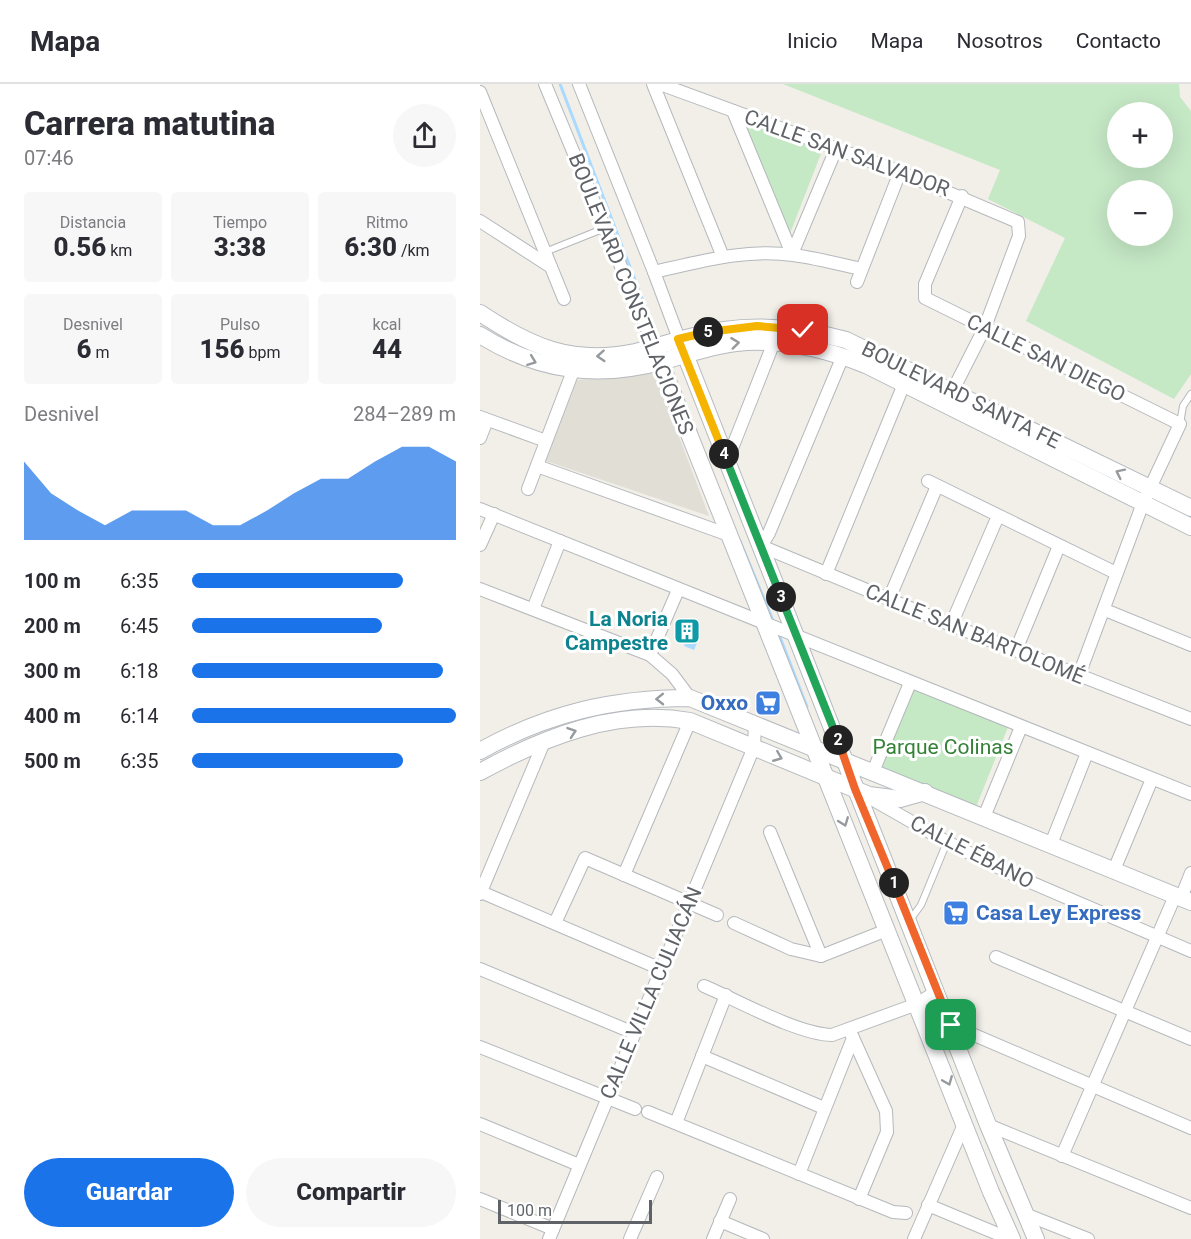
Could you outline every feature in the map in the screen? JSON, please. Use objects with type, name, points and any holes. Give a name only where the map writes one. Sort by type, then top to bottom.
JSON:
[{"type":"street","name":"BOULEVARD CONSTELACIONES","points":[[545,84],[605,228],[727,461],[761,546],[780,630],[814,748],[919,1003],[1011,1239]]},
{"type":"street","name":"BOULEVARD CONSTELACIONES","points":[[579,84],[654,272],[669,351],[729,535],[780,630],[847,764],[855,789],[910,921],[935,993],[951,1025],[988,1125],[1036,1239]]},
{"type":"street","points":[[653,84],[723,257]]},
{"type":"street","name":"CALLE SAN SALVADOR","points":[[660,84],[900,172],[1016,220],[1019,236],[985,327]]},
{"type":"street","points":[[480,92],[564,299]]},
{"type":"street","points":[[733,111],[792,254]]},
{"type":"street","points":[[792,254],[836,148]]},
{"type":"street","points":[[856,282],[900,172]]},
{"type":"street","name":"CALLE SAN DIEGO","points":[[962,196],[925,284],[924,294],[930,301],[1180,424]]},
{"type":"street","points":[[480,221],[551,267]]},
{"type":"street","points":[[654,272],[723,257],[759,254],[792,254],[861,269]]},
{"type":"street","name":"BOULEVARD SANTA FE","points":[[480,314],[520,339],[567,354],[608,356],[734,343],[774,342],[843,356],[866,364],[904,384],[1147,496],[1191,508]]},
{"type":"street","name":"BOULEVARD SANTA FE","points":[[480,334],[527,359],[573,370],[622,370],[721,330],[757,326],[803,330],[859,344],[953,390],[1147,496],[1191,527]]},
{"type":"street","points":[[953,390],[985,327]]},
{"type":"street","points":[[727,461],[774,342]]},
{"type":"street","points":[[761,546],[769,533],[843,356]]},
{"type":"street","points":[[528,489],[573,370]]},
{"type":"street","points":[[826,574],[904,384]]},
{"type":"street","points":[[480,438],[483,419],[546,441]]},
{"type":"street","points":[[1079,675],[1105,610],[1116,573],[1147,496],[1180,424]]},
{"type":"street","points":[[537,466],[729,535]]},
{"type":"street","points":[[889,599],[932,483],[1116,573]]},
{"type":"street","points":[[480,508],[678,590],[1191,794]]},
{"type":"street","points":[[480,545],[494,514]]},
{"type":"street","points":[[951,625],[998,516]]},
{"type":"street","points":[[533,609],[560,542]]},
{"type":"street","name":"CALLE SAN BARTOLOMÉ","points":[[761,546],[951,625],[1191,719]]},
{"type":"street","points":[[1016,650],[1059,546]]},
{"type":"street","points":[[480,589],[650,655],[672,674],[690,699]]},
{"type":"street","points":[[650,655],[678,590]]},
{"type":"street","points":[[1105,610],[1191,645]]},
{"type":"street","points":[[872,774],[910,683]]},
{"type":"street","points":[[483,746],[579,710],[638,700],[690,699],[814,748],[872,774],[925,792],[1182,899]]},
{"type":"street","points":[[480,772],[571,731],[624,719],[675,718],[690,721],[869,795],[900,799],[925,792]]},
{"type":"street","points":[[624,875],[690,721]]},
{"type":"street","points":[[754,747],[755,724]]},
{"type":"street","points":[[984,817],[1021,727]]},
{"type":"street","points":[[544,742],[481,893],[661,969]]},
{"type":"street","points":[[483,746],[503,760]]},
{"type":"street","name":"CALLE VILLA CULIACÁN","points":[[551,1234],[754,747]]},
{"type":"street","points":[[1051,844],[1087,753]]},
{"type":"street","points":[[1114,870],[1152,779]]},
{"type":"street","name":"CALLE ÉBANO","points":[[855,789],[947,842],[1016,876],[1191,951]]},
{"type":"street","points":[[770,832],[821,956]]},
{"type":"street","points":[[555,923],[585,858],[717,915]]},
{"type":"street","points":[[1062,1156],[1158,936],[1182,899],[1191,873]]},
{"type":"street","points":[[734,923],[792,949],[821,956],[887,930]]},
{"type":"street","points":[[996,957],[1191,1039]]},
{"type":"street","points":[[480,969],[634,1033]]},
{"type":"street","points":[[704,986],[817,1033],[832,1035],[851,1033],[919,1003],[935,993]]},
{"type":"street","points":[[676,1124],[726,995]]},
{"type":"street","points":[[951,1025],[1191,1128]]},
{"type":"street","points":[[799,1174],[851,1033]]},
{"type":"street","points":[[851,1033],[886,1111],[887,1122],[886,1132],[859,1198]]},
{"type":"street","points":[[480,1047],[635,1109]]},
{"type":"street","points":[[702,1056],[824,1108]]},
{"type":"street","points":[[648,1112],[893,1212],[906,1213]]},
{"type":"street","points":[[914,1239],[965,1122]]},
{"type":"street","points":[[480,1124],[579,1165]]},
{"type":"street","points":[[988,1125],[1191,1208]]},
{"type":"street","points":[[630,1239],[657,1177]]},
{"type":"street","points":[[991,1192],[1012,1185]]},
{"type":"street","points":[[480,1199],[551,1234]]},
{"type":"street","points":[[713,1239],[730,1199]]},
{"type":"street","points":[[928,1205],[1011,1239]]},
{"type":"street","points":[[1025,1214],[1088,1239]]},
{"type":"street","points":[[720,1221],[763,1239]]},
{"type":"lane","points":[[545,252],[605,228]]},
{"type":"lane","points":[[1180,424],[1183,406],[1191,394]]},
{"type":"lane","points":[[910,921],[924,900],[947,842]]},
{"type":"shaded area","points":[[655,373],[709,516],[546,461],[577,380]]},
{"type":"green space","points":[[783,84],[1179,84],[1180,97],[1191,111],[1191,374],[1174,399],[1026,321],[1065,238],[988,199],[1000,170]]},
{"type":"green space","points":[[740,119],[822,151],[789,236]]},
{"type":"green space","name":"Parque Colinas","points":[[908,688],[1008,727],[976,807],[877,768]]},
{"type":"water","points":[[690,632],[700,636],[694,650],[684,646]]},
{"type":"waterway","points":[[560,84],[656,335]]},
{"type":"waterway","points":[[740,541],[774,623]]},
{"type":"waterway","points":[[778,632],[807,707]]},
{"type":"place","name":"La Noria Campestre","points":[[687,631]]},
{"type":"place","name":"Oxxo","points":[[768,703]]},
{"type":"place","name":"Casa Ley Express","points":[[956,913]]},
{"type":"route","points":[[803,330],[757,326],[696,334],[678,339],[855,789],[951,1025]]}]
